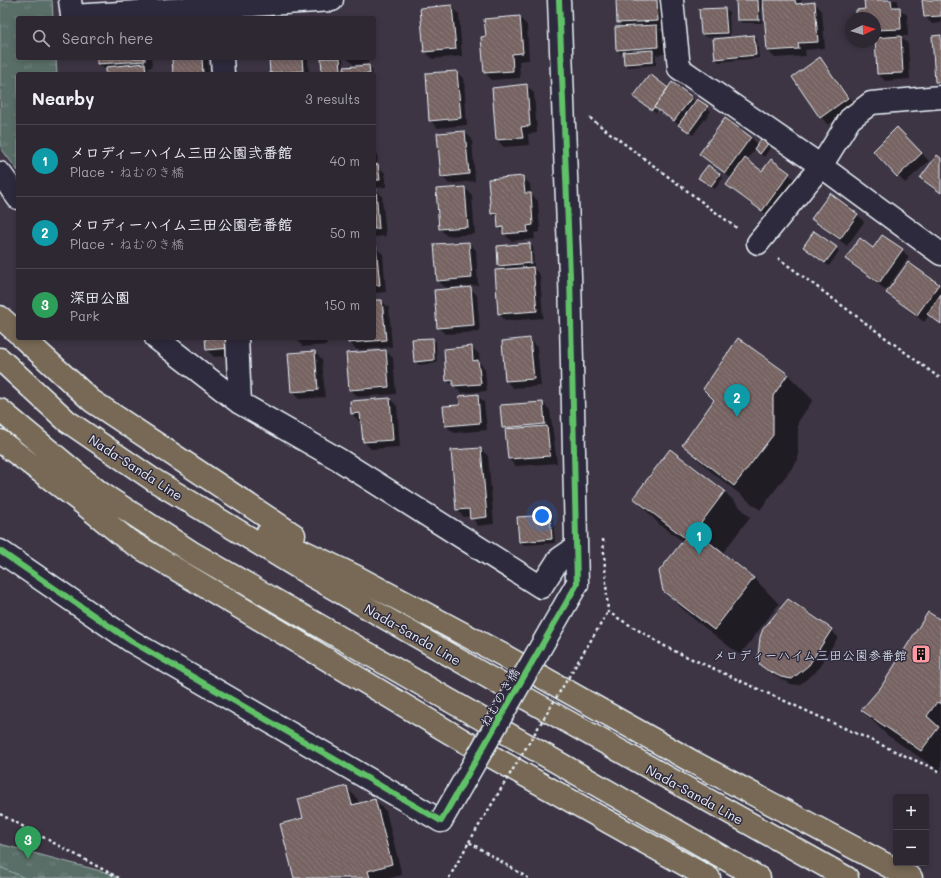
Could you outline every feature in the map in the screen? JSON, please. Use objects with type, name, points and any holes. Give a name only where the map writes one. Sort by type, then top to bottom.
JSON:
[{"type":"main road","points":[[0,317],[16,331]]},
{"type":"main road","points":[[25,340],[92,402],[355,576]]},
{"type":"main road","name":"Nada-Sanda Line","points":[[0,359],[67,421],[152,479],[314,577],[847,878]]},
{"type":"main road","points":[[0,410],[99,492],[191,552],[394,700]]},
{"type":"main road","points":[[0,441],[80,501],[129,541],[462,740],[709,878]]},
{"type":"main road","points":[[152,479],[355,576],[508,658],[693,762],[911,878]]},
{"type":"main road","points":[[191,552],[759,878]]},
{"type":"street","points":[[70,0],[72,16],[332,0]]},
{"type":"street","points":[[159,340],[240,403],[338,459],[540,587],[559,559],[575,548],[570,276],[558,0]]},
{"type":"street","points":[[672,0],[679,68],[821,166],[941,254]]},
{"type":"street","points":[[222,60],[223,72]]},
{"type":"street","points":[[758,243],[821,166],[850,119],[872,103],[941,97]]},
{"type":"street","points":[[0,173],[16,195]]},
{"type":"street","points":[[237,340],[240,403]]},
{"type":"street","name":"ねむのき橋","points":[[0,551],[131,641],[441,820],[577,584],[575,548]]},
{"type":"path","points":[[449,878],[469,842],[608,612],[668,648],[941,772]]},
{"type":"path","points":[[0,814],[119,878]]},
{"type":"path","points":[[469,842],[528,878]]},
{"type":"green space","points":[[0,0],[52,0],[53,16],[16,16],[16,60],[56,60],[57,72],[16,72],[16,168],[0,147]]},
{"type":"green space","points":[[0,844],[112,874],[117,878],[0,878]]},
{"type":"green space","points":[[0,867],[25,878],[0,878]]},
{"type":"building","points":[[616,0],[657,0],[658,21],[617,23]]},
{"type":"building","points":[[736,0],[758,0],[759,20],[737,20]]},
{"type":"building","points":[[763,0],[795,0],[796,4],[815,2],[818,42],[798,43],[799,49],[767,51]]},
{"type":"building","points":[[864,0],[891,0],[892,7],[900,7],[901,29],[881,30],[881,12],[856,12],[856,10],[865,9]]},
{"type":"building","points":[[922,0],[941,0],[941,16],[924,17]]},
{"type":"building","points":[[452,5],[456,49],[424,52],[420,8]]},
{"type":"building","points":[[725,8],[727,33],[701,34],[699,9]]},
{"type":"building","points":[[520,16],[523,53],[512,54],[513,71],[484,73],[481,37],[486,36],[484,19]]},
{"type":"building","points":[[657,25],[658,47],[616,50],[615,27]]},
{"type":"building","points":[[754,35],[756,55],[715,59],[713,39]]},
{"type":"building","points":[[941,35],[941,82],[935,82],[932,36]]},
{"type":"building","points":[[901,36],[903,73],[877,74],[876,48],[881,48],[881,38]]},
{"type":"building","points":[[653,50],[653,62],[624,64],[623,52]]},
{"type":"building","points":[[820,57],[848,98],[820,118],[792,77]]},
{"type":"building","points":[[97,60],[145,60],[145,61],[97,64]]},
{"type":"building","points":[[172,60],[202,60],[203,72],[173,72]]},
{"type":"building","points":[[269,60],[302,60],[303,71],[270,72]]},
{"type":"building","points":[[321,60],[340,60],[341,70],[322,72]]},
{"type":"building","points":[[145,63],[146,72],[106,72],[106,67]]},
{"type":"building","points":[[369,65],[370,72],[344,72],[344,67]]},
{"type":"building","points":[[457,71],[461,118],[429,121],[426,73]]},
{"type":"building","points":[[650,74],[668,88],[652,110],[633,97]]},
{"type":"building","points":[[672,82],[692,97],[674,121],[654,107]]},
{"type":"building","points":[[527,84],[530,126],[521,127],[523,138],[496,140],[492,88]]},
{"type":"building","points":[[697,99],[708,106],[689,132],[678,125]]},
{"type":"building","points":[[725,118],[751,137],[725,173],[699,154]]},
{"type":"building","points":[[897,127],[922,153],[897,177],[873,151]]},
{"type":"building","points":[[465,131],[469,174],[441,177],[437,133]]},
{"type":"building","points":[[763,136],[770,141],[760,154],[754,149]]},
{"type":"building","points":[[937,155],[941,158],[941,193],[920,178]]},
{"type":"building","points":[[745,158],[762,171],[771,159],[790,173],[762,211],[726,185]]},
{"type":"building","points":[[376,164],[378,164],[380,180],[376,180]]},
{"type":"building","points":[[708,165],[720,174],[711,186],[698,178]]},
{"type":"building","points":[[523,176],[525,193],[531,193],[533,225],[527,226],[528,232],[503,234],[503,227],[498,228],[497,213],[491,214],[488,179]]},
{"type":"building","points":[[465,187],[468,227],[439,229],[436,189]]},
{"type":"building","points":[[376,188],[379,229],[376,229]]},
{"type":"building","points":[[830,193],[858,214],[840,239],[811,219]]},
{"type":"building","points":[[814,231],[837,247],[825,263],[803,247]]},
{"type":"building","points":[[882,235],[903,249],[879,283],[845,259],[860,238],[873,248]]},
{"type":"building","points":[[469,242],[472,278],[437,281],[434,244]]},
{"type":"building","points":[[530,243],[531,263],[498,266],[497,246]]},
{"type":"building","points":[[376,246],[380,285],[376,285]]},
{"type":"building","points":[[908,262],[939,284],[917,315],[886,293]]},
{"type":"building","points":[[533,267],[537,311],[498,314],[495,270]]},
{"type":"building","points":[[471,287],[474,325],[437,328],[434,290]]},
{"type":"building","points":[[941,294],[941,324],[927,314]]},
{"type":"building","points":[[376,300],[382,300],[386,340],[348,343],[348,340],[376,340]]},
{"type":"building","points":[[433,338],[434,360],[414,362],[412,339]]},
{"type":"building","points":[[530,338],[534,379],[505,381],[502,341]]},
{"type":"building","points":[[738,338],[788,374],[773,396],[773,435],[734,486],[682,445],[714,400],[703,389]]},
{"type":"building","points":[[205,340],[232,340],[232,348],[206,350]]},
{"type":"building","points":[[472,346],[473,361],[478,360],[481,384],[453,386],[453,380],[446,381],[444,349]]},
{"type":"building","points":[[386,350],[389,387],[349,390],[346,353]]},
{"type":"building","points":[[315,351],[318,390],[291,392],[288,353]]},
{"type":"building","points":[[478,394],[480,423],[445,426],[443,406],[460,405],[459,396]]},
{"type":"building","points":[[390,398],[393,440],[363,442],[360,413],[351,414],[350,401]]},
{"type":"building","points":[[543,402],[545,424],[502,428],[500,405]]},
{"type":"building","points":[[547,426],[550,456],[508,459],[505,429]]},
{"type":"building","points":[[481,448],[487,517],[470,519],[469,509],[456,510],[451,450]]},
{"type":"building","points":[[670,449],[725,491],[695,531],[754,578],[714,630],[663,591],[659,571],[685,538],[633,498]]},
{"type":"building","points":[[550,515],[552,539],[519,542],[517,517]]},
{"type":"building","points":[[788,599],[832,629],[809,665],[792,679],[781,677],[767,670],[760,665],[758,657],[760,637],[763,629]]},
{"type":"building","name":"メロディーハイム三田公園参番館","points":[[928,612],[941,620],[941,704],[937,702],[927,716],[939,727],[921,751],[861,710],[881,687]]},
{"type":"building","points":[[347,786],[352,805],[375,799],[392,864],[368,871],[370,878],[294,878],[280,824],[303,818],[298,799]]},
{"type":"cycle path","points":[[0,551],[131,641],[441,821],[577,584],[570,276],[559,0]]},
{"type":"place","name":"メロディーハイム三田公園壱番館","points":[[737,417]]},
{"type":"place","name":"メロディーハイム三田公園弐番館","points":[[699,555]]},
{"type":"place","name":"メロディーハイム三田公園参番館","points":[[921,654]]},
{"type":"place","name":"深田公園","points":[[28,859]]}]
